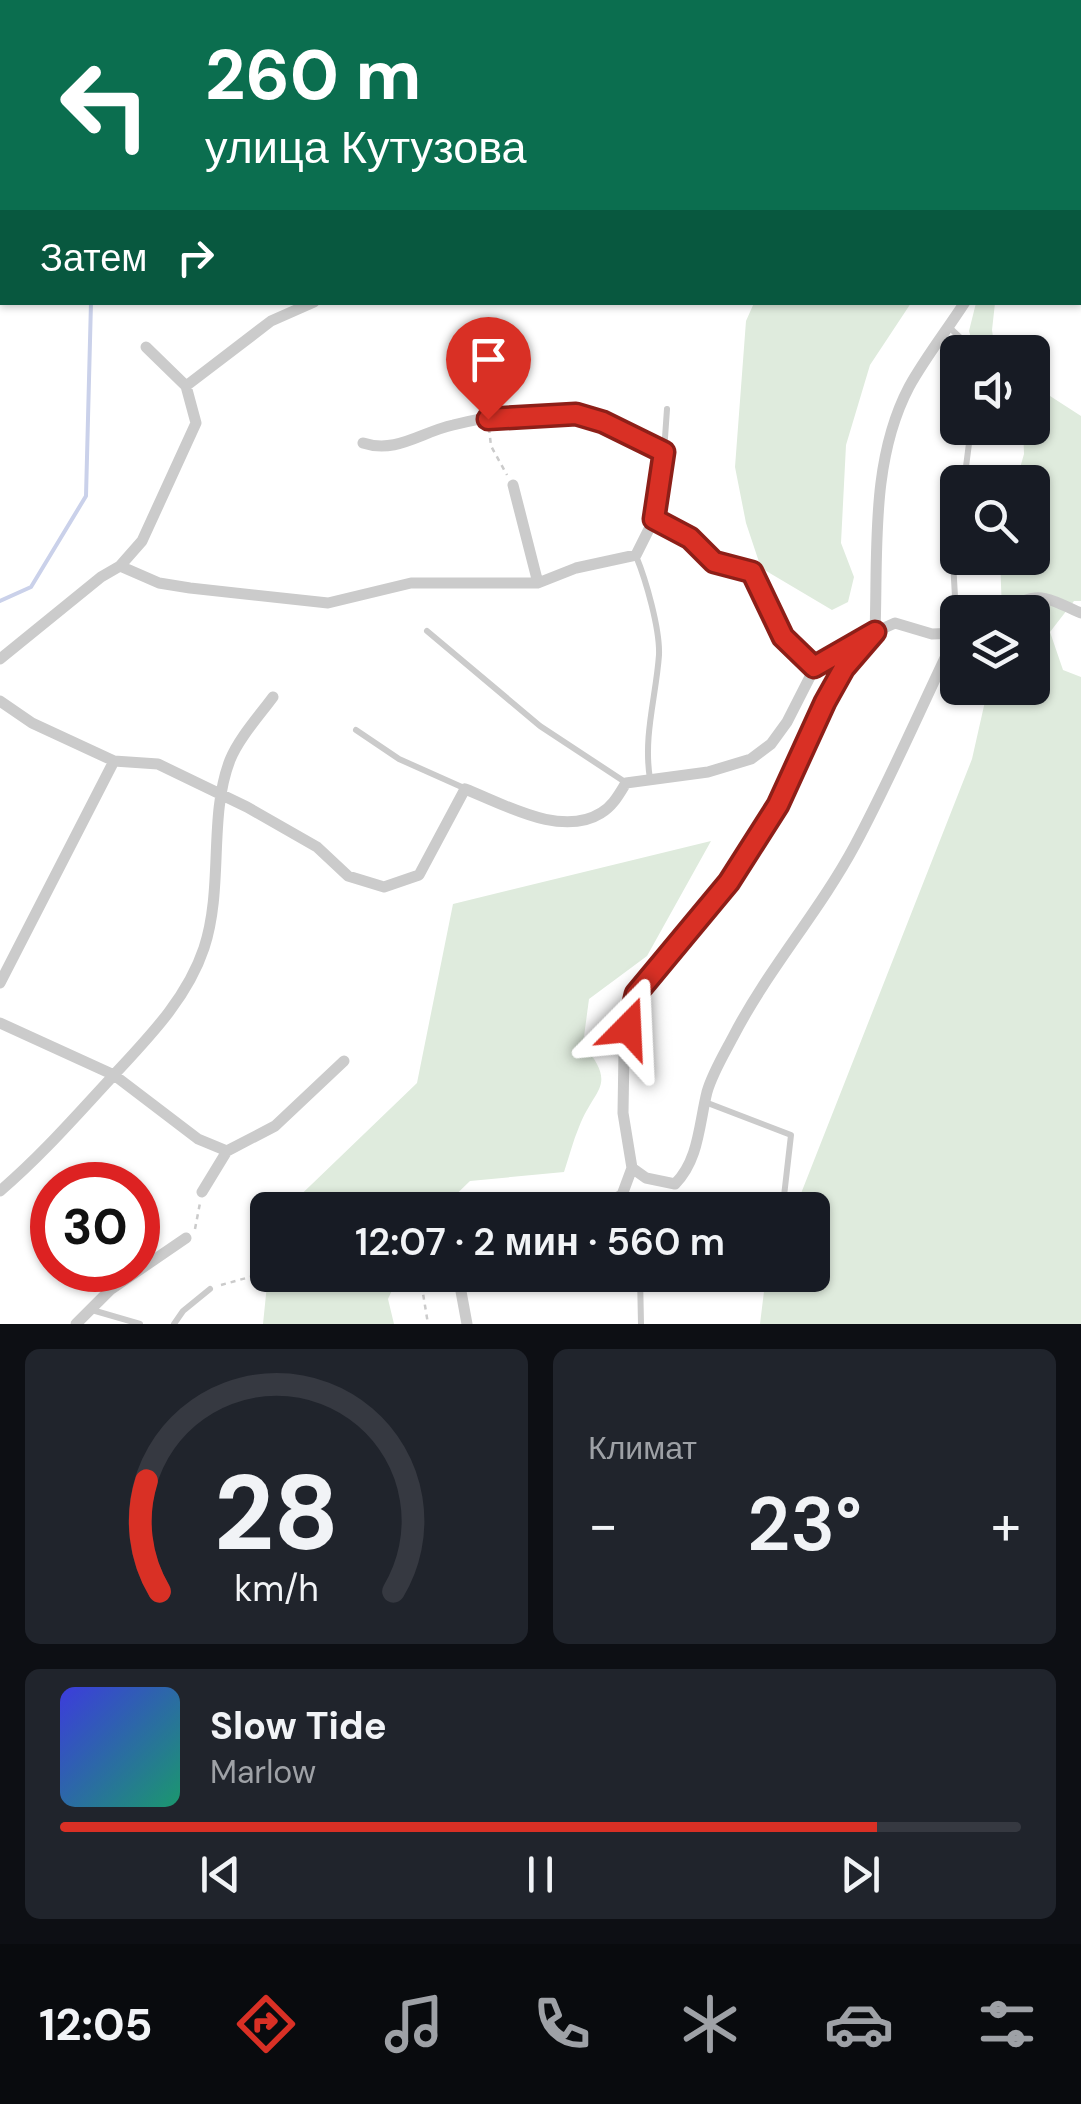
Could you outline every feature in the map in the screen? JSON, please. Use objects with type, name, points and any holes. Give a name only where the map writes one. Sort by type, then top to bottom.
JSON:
[{"type":"street","points":[[186,386],[270,321],[307,305]]},
{"type":"street","points":[[623,1192],[632,1168],[623,1113],[624,1051],[636,994],[729,882],[778,805],[844,668],[875,632],[877,515],[893,434],[908,388],[963,305]]},
{"type":"street","points":[[0,659],[120,566],[142,541],[196,423],[186,386],[146,347]]},
{"type":"street","points":[[120,566],[159,583],[328,603],[411,583],[538,583],[576,568],[636,555],[654,519],[664,452],[603,422],[576,414],[450,425],[379,448],[363,443]]},
{"type":"street","points":[[512,485],[538,583]]},
{"type":"street","points":[[654,519],[690,538],[714,562],[752,572],[783,637],[814,667]]},
{"type":"street","points":[[1050,599],[1081,612]]},
{"type":"street","points":[[0,701],[32,723],[114,761],[158,764],[317,847],[348,876],[384,887],[419,875],[465,789],[543,819],[573,822],[599,815],[614,803],[626,783],[708,772],[751,759],[770,744],[787,722],[814,667],[875,632],[895,623],[940,634]]},
{"type":"street","points":[[632,1168],[646,1178],[676,1184],[686,1173],[708,1089],[758,990],[811,918],[855,846],[940,668]]},
{"type":"street","points":[[0,1191],[43,1154],[152,1036],[188,984],[204,948],[217,871],[220,797],[231,757],[272,697]]},
{"type":"street","points":[[0,983],[114,761]]},
{"type":"street","points":[[0,1023],[114,1076],[198,1139],[228,1152]]},
{"type":"street","points":[[202,1192],[228,1152],[276,1126],[344,1061]]},
{"type":"street","points":[[76,1324],[110,1290],[186,1238]]},
{"type":"street","points":[[461,1292],[467,1324]]},
{"type":"lane","points":[[949,327],[957,335]]},
{"type":"lane","points":[[664,452],[667,409]]},
{"type":"lane","points":[[636,555],[660,650],[645,750],[650,780]]},
{"type":"lane","points":[[427,631],[540,726],[626,783]]},
{"type":"lane","points":[[356,730],[398,759],[465,789]]},
{"type":"lane","points":[[706,1102],[791,1136],[784,1192]]},
{"type":"lane","points":[[174,1324],[210,1289]]},
{"type":"lane","points":[[640,1292],[641,1324]]},
{"type":"lane","points":[[92,1310],[140,1324]]},
{"type":"path","points":[[488,419],[491,446],[512,485]]},
{"type":"path","points":[[186,1238],[196,1228],[202,1192]]},
{"type":"path","points":[[210,1289],[250,1277]]},
{"type":"path","points":[[423,1292],[428,1324]]},
{"type":"green space","points":[[753,305],[910,305],[870,365],[846,445],[841,543],[854,577],[848,602],[832,610],[761,568],[746,523],[735,467],[746,321]]},
{"type":"green space","points":[[976,305],[995,305],[993,335],[970,335]]},
{"type":"green space","points":[[1050,396],[1081,416],[1081,601],[1074,601],[1050,632],[1050,595],[1001,595],[1001,575],[1050,575],[1050,465],[1021,465],[1024,445],[1050,445]]},
{"type":"green space","points":[[1050,632],[1063,670],[1081,677],[1081,1324],[760,1324],[764,1292],[830,1292],[830,1192],[802,1192],[972,759],[984,705],[1050,705]]},
{"type":"green space","points":[[711,841],[647,956],[589,999],[583,1044],[599,1069],[600,1086],[577,1132],[564,1172],[470,1181],[459,1192],[304,1192],[417,1083],[453,904]]},
{"type":"green space","points":[[266,1292],[391,1292],[388,1299],[394,1324],[263,1324]]},
{"type":"waterway","points":[[0,601],[31,587],[86,496],[91,305]]},
{"type":"route","points":[[488,419],[576,414],[603,422],[664,452],[654,519],[690,538],[714,562],[752,572],[783,637],[814,667],[875,632],[844,668],[778,805],[729,882],[636,994],[628,1028]]}]
